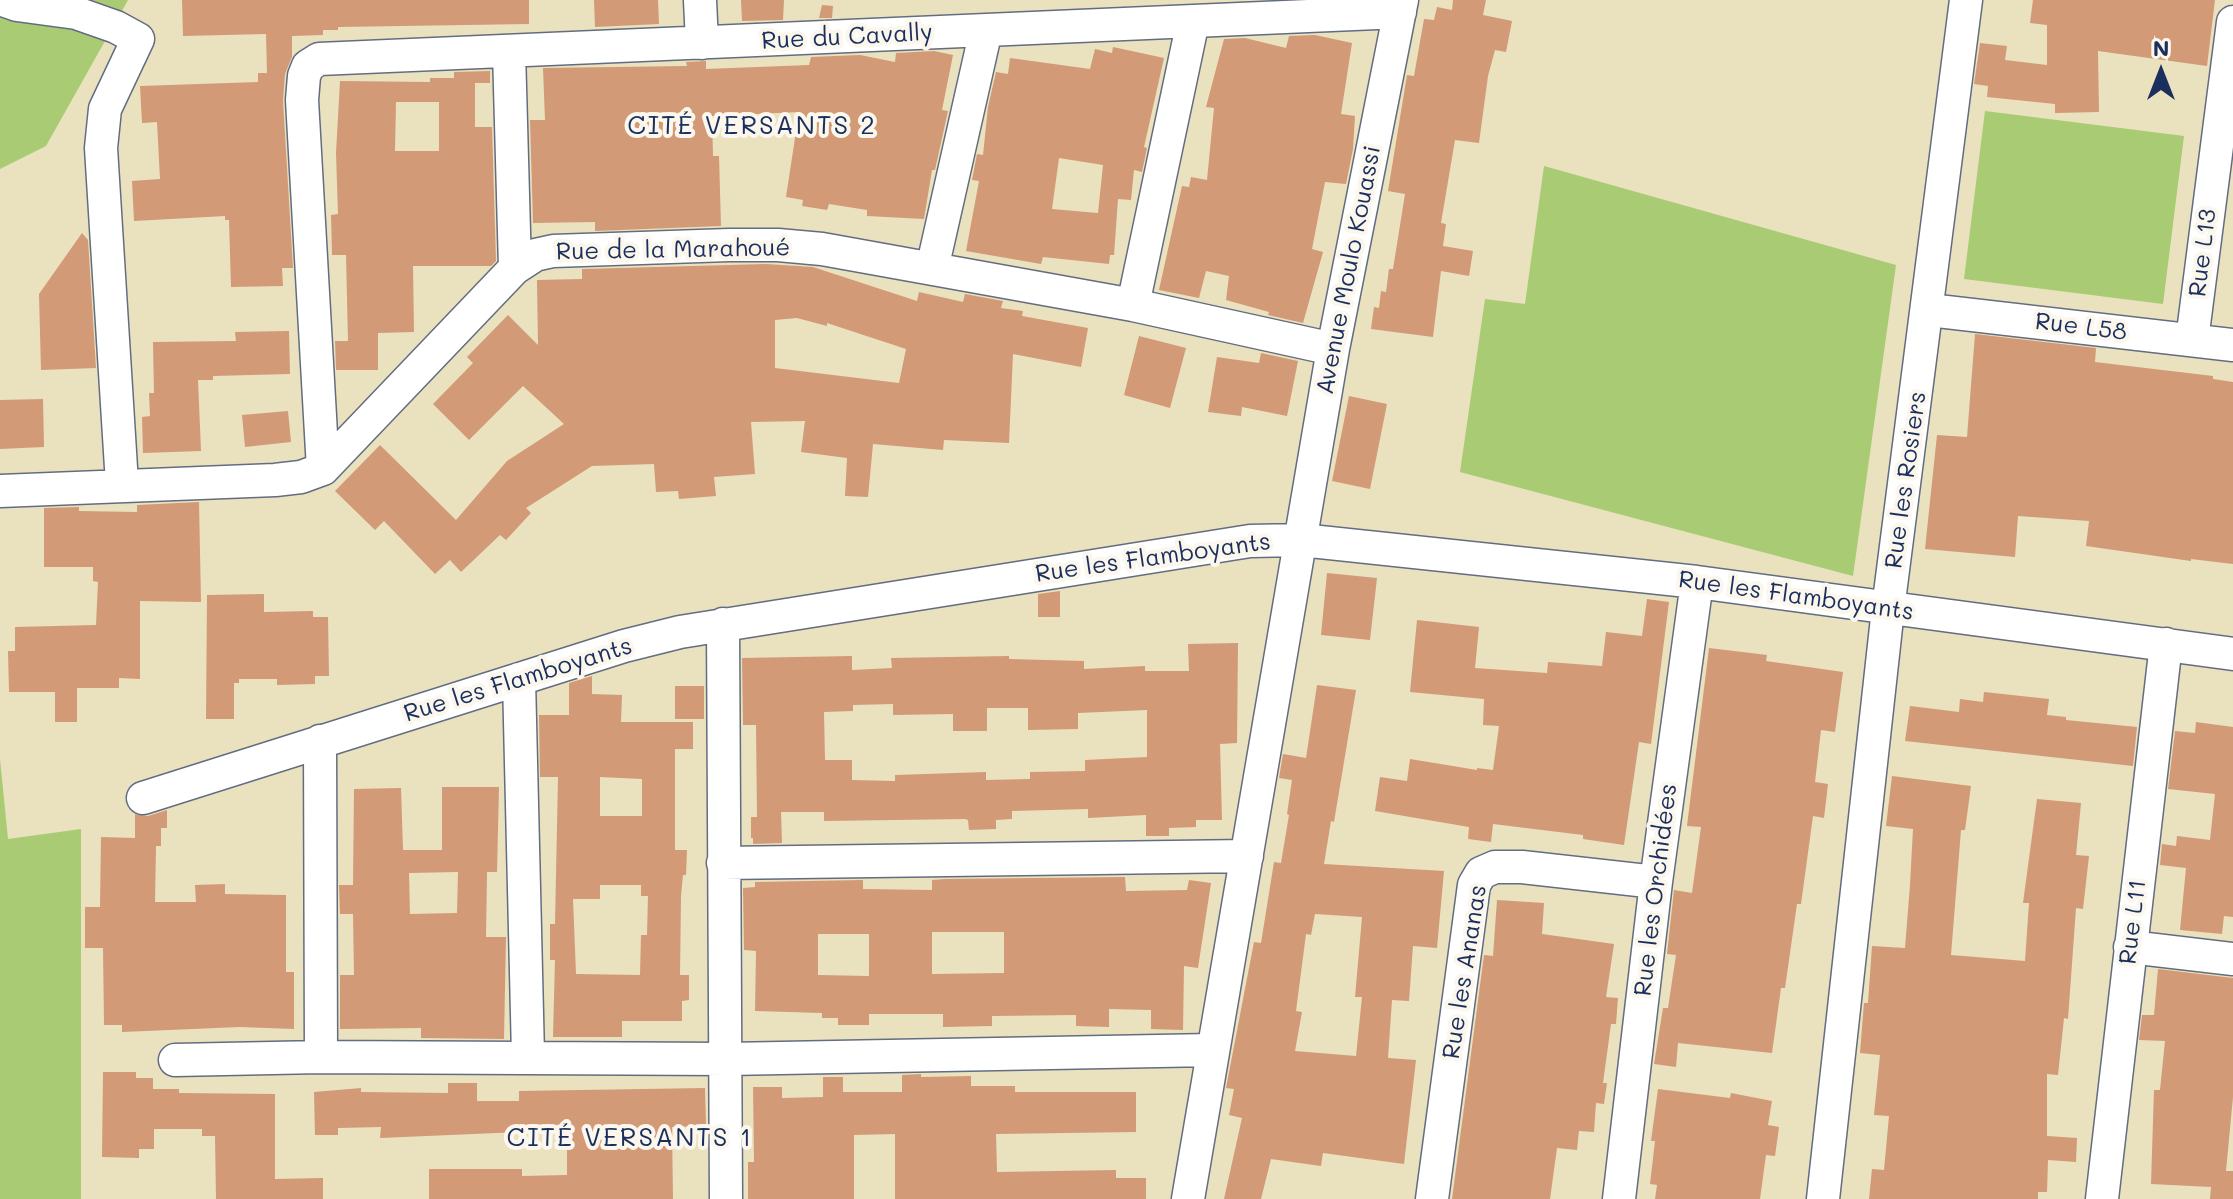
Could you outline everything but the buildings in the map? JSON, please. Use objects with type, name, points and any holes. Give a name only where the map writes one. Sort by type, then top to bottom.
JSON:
[{"type":"street","points":[[3,0],[17,5],[76,13],[116,27],[138,39],[105,109],[101,148],[122,484]]},
{"type":"street","points":[[700,0],[702,43]]},
{"type":"street","name":"Rue les Rosiers","points":[[1823,1199],[1888,609],[1929,310],[1966,0]]},
{"type":"street","name":"Rue du Cavally","points":[[323,469],[302,100],[308,66],[319,59],[1193,21],[1401,6]]},
{"type":"street","name":"Avenue Moulo Kouassi","points":[[1188,1199],[1333,349],[1401,6]]},
{"type":"street","points":[[1133,305],[1193,21]]},
{"type":"street","name":"Rue L13","points":[[2192,340],[2233,22]]},
{"type":"street","points":[[932,269],[986,30]]},
{"type":"street","points":[[509,51],[515,268]]},
{"type":"street","name":"Rue de la Marahoué","points":[[323,469],[515,268],[535,255],[553,251],[778,245],[822,249],[1133,305],[1333,349]]},
{"type":"street","name":"Rue L58","points":[[1929,310],[2233,345]]},
{"type":"street","points":[[0,491],[275,480],[301,477],[323,469]]},
{"type":"street","name":"Rue les Flamboyants","points":[[143,798],[624,646],[723,624],[1250,541],[1301,540],[1697,582],[2233,654]]},
{"type":"street","name":"Rue les Orchidées","points":[[1619,1199],[1656,882],[1697,582]]},
{"type":"street","points":[[723,624],[726,1199]]},
{"type":"street","name":"Rue L11","points":[[2102,1199],[2166,644]]},
{"type":"street","points":[[519,679],[528,1056]]},
{"type":"street","points":[[320,741],[321,1057]]},
{"type":"street","points":[[723,863],[1247,856]]},
{"type":"street","name":"Rue les Ananas","points":[[1432,1199],[1474,885],[1481,873],[1495,867],[1522,867],[1656,882]]},
{"type":"street","points":[[2130,947],[2233,959]]},
{"type":"street","points":[[175,1060],[528,1056],[727,1059],[1212,1050]]},
{"type":"green space","points":[[0,0],[128,0],[46,146],[0,169]]},
{"type":"green space","points":[[1985,111],[2184,136],[2163,304],[1964,279]]},
{"type":"green space","points":[[1544,166],[1896,265],[1853,576],[1460,472],[1485,299],[1525,304]]},
{"type":"green space","points":[[0,759],[8,839],[81,829],[81,1199],[0,1199]]},
{"type":"district","name":"CITÉ VERSANTS 2","points":[[752,126]]},
{"type":"district","name":"CITÉ VERSANTS 1","points":[[630,1138]]}]
